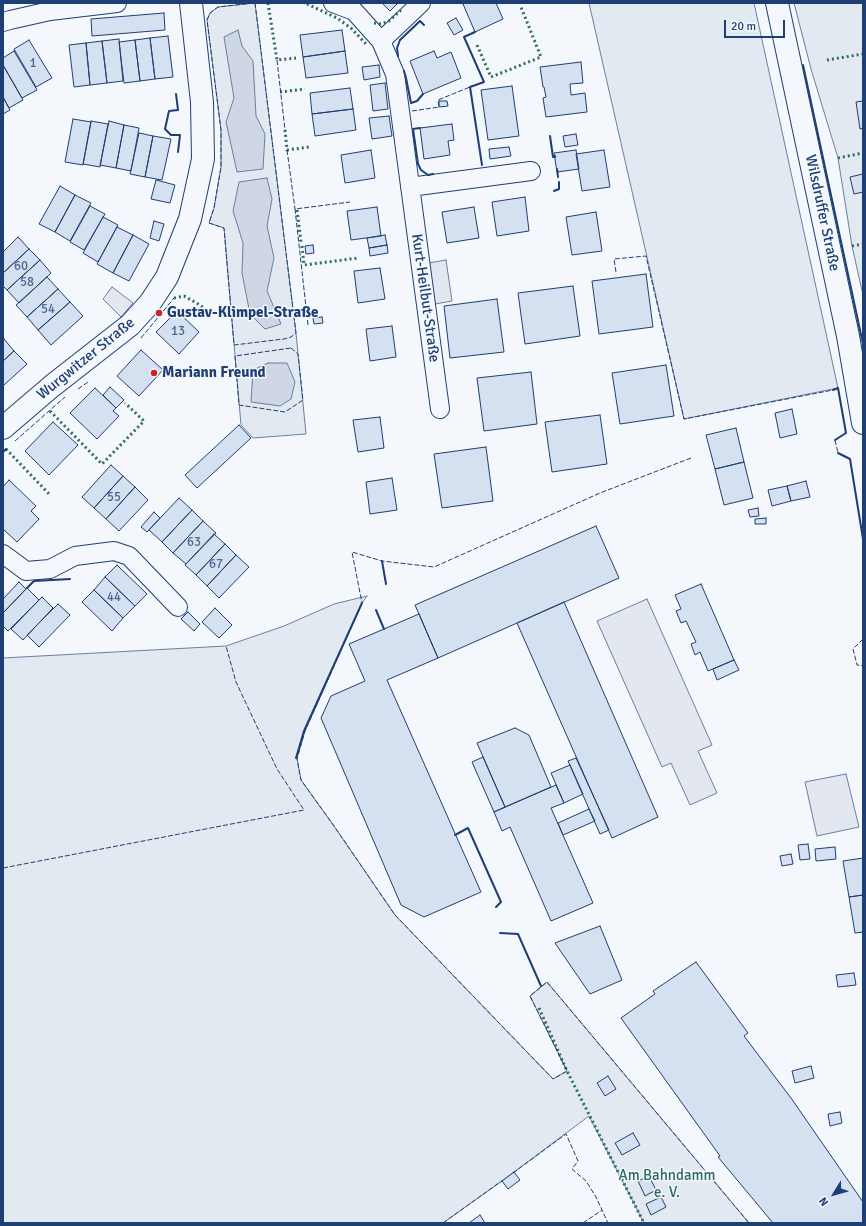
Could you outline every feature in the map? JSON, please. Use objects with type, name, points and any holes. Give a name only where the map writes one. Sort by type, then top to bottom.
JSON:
[{"type":"street","points":[[3,22],[50,11],[117,3]]},
{"type":"street","name":"Wurgwitzer Straße","points":[[3,428],[52,386],[130,325],[150,303],[167,277],[190,219],[203,159],[202,102],[191,3]]},
{"type":"street","name":"Kurt-Heilbut-Straße","points":[[333,3],[354,12],[382,41],[395,74],[440,409]]},
{"type":"street","points":[[382,41],[421,3]]},
{"type":"street","name":"Wilsdruffer Straße","points":[[776,3],[848,336],[863,423]]},
{"type":"street","points":[[410,187],[531,171]]},
{"type":"street","points":[[5,559],[26,571],[50,569],[75,556],[114,551],[129,556],[178,607]]},
{"type":"green space","points":[[255,3],[296,333],[306,434],[253,438],[241,425],[224,228],[209,223],[214,208],[221,167],[221,130],[207,20],[210,13],[218,7]]},
{"type":"green space","points":[[589,3],[754,3],[838,388],[684,419]]},
{"type":"green space","points":[[794,3],[863,3],[863,295],[852,246],[838,158],[811,69]]},
{"type":"green space","name":"Am Bahndamm e. V.","points":[[367,596],[362,603],[305,731],[297,758],[301,780],[395,915],[553,1079],[567,1071],[530,996],[547,982],[749,1223],[644,1223],[589,1116],[443,1223],[3,1223],[3,658],[226,646],[284,626],[334,604]]},
{"type":"shaded area","points":[[238,30],[242,46],[253,61],[256,116],[265,134],[263,169],[237,172],[226,122],[234,98],[224,37]]},
{"type":"shaded area","points":[[267,178],[272,199],[267,226],[274,258],[267,291],[281,324],[265,329],[250,314],[242,273],[243,243],[233,211],[239,182]]},
{"type":"shaded area","points":[[446,260],[452,301],[435,304],[429,263]]},
{"type":"shaded area","points":[[112,287],[133,303],[121,317],[103,299]]},
{"type":"shaded area","points":[[268,363],[287,363],[295,382],[291,399],[280,406],[251,402],[253,370]]},
{"type":"shaded area","points":[[647,599],[712,745],[698,751],[717,793],[690,805],[671,763],[662,767],[597,621]]},
{"type":"shaded area","points":[[846,774],[859,827],[817,836],[805,782]]},
{"type":"building","points":[[382,3],[398,3],[390,11]]},
{"type":"building","points":[[496,3],[503,19],[475,32],[463,4]]},
{"type":"building","points":[[164,13],[165,30],[92,36],[91,19]]},
{"type":"building","points":[[456,18],[463,30],[454,35],[447,23]]},
{"type":"building","points":[[342,30],[345,51],[303,57],[300,35]]},
{"type":"building","points":[[168,36],[173,77],[155,79],[150,38]]},
{"type":"building","points":[[150,38],[155,79],[140,81],[135,40]]},
{"type":"building","points":[[119,39],[123,81],[107,83],[102,41]]},
{"type":"building","points":[[29,40],[52,78],[36,87],[14,49]]},
{"type":"building","points":[[135,40],[140,81],[124,83],[119,42]]},
{"type":"building","points":[[102,41],[107,83],[90,85],[86,43]]},
{"type":"building","points":[[86,43],[90,85],[74,87],[69,45]]},
{"type":"building","points":[[14,51],[37,90],[22,98],[3,65],[3,58]]},
{"type":"building","points":[[345,51],[348,73],[306,78],[303,57]]},
{"type":"building","points":[[434,51],[437,58],[451,52],[461,78],[423,94],[410,61]]},
{"type":"building","points":[[581,62],[583,83],[570,84],[571,95],[585,93],[587,112],[546,117],[543,98],[546,97],[540,67]]},
{"type":"building","points":[[3,65],[23,100],[9,108],[3,97]]},
{"type":"building","points":[[379,65],[380,77],[364,80],[362,67]]},
{"type":"building","points":[[385,83],[388,109],[373,111],[370,85]]},
{"type":"building","points":[[512,86],[519,136],[488,140],[481,90]]},
{"type":"building","points":[[350,88],[353,109],[312,114],[310,93]]},
{"type":"building","points":[[3,97],[10,110],[3,114]]},
{"type":"building","points":[[439,101],[447,101],[448,106],[439,107]]},
{"type":"building","points":[[863,101],[863,128],[860,129],[856,102]]},
{"type":"building","points":[[353,109],[356,130],[315,136],[312,114]]},
{"type":"building","points":[[389,116],[392,136],[372,139],[369,118]]},
{"type":"building","points":[[73,119],[91,122],[83,165],[65,162]]},
{"type":"building","points":[[91,121],[108,124],[100,167],[83,164]]},
{"type":"building","points":[[109,121],[124,125],[116,168],[100,165]]},
{"type":"building","points":[[452,124],[454,140],[448,141],[450,155],[424,159],[420,128]]},
{"type":"building","points":[[124,125],[139,128],[131,171],[116,168]]},
{"type":"building","points":[[139,133],[153,136],[145,177],[130,174]]},
{"type":"building","points":[[576,134],[578,145],[565,147],[563,136]]},
{"type":"building","points":[[153,136],[171,139],[162,180],[145,177]]},
{"type":"building","points":[[509,147],[511,156],[490,159],[489,149]]},
{"type":"building","points":[[371,150],[375,178],[345,183],[341,155]]},
{"type":"building","points":[[576,150],[579,169],[557,172],[554,153]]},
{"type":"building","points":[[604,150],[610,187],[582,191],[576,154]]},
{"type":"building","points":[[863,174],[863,192],[854,194],[850,177]]},
{"type":"building","points":[[156,180],[175,185],[170,203],[151,199]]},
{"type":"building","points":[[60,186],[75,195],[55,232],[39,224]]},
{"type":"building","points":[[75,195],[91,203],[70,241],[55,232]]},
{"type":"building","points":[[525,197],[529,231],[497,236],[492,202]]},
{"type":"building","points":[[90,206],[105,214],[84,250],[70,242]]},
{"type":"building","points":[[377,207],[381,236],[351,240],[347,211]]},
{"type":"building","points":[[474,207],[479,238],[447,243],[442,212]]},
{"type":"building","points":[[596,212],[602,251],[572,255],[566,217]]},
{"type":"building","points":[[103,217],[118,225],[98,262],[83,253]]},
{"type":"building","points":[[154,221],[164,224],[159,241],[150,238]]},
{"type":"building","points":[[117,227],[133,235],[113,273],[97,264]]},
{"type":"building","points":[[133,235],[149,244],[129,281],[113,273]]},
{"type":"building","points":[[385,235],[387,245],[369,248],[367,238]]},
{"type":"building","points":[[18,237],[29,249],[3,273],[3,252]]},
{"type":"building","points":[[313,245],[314,253],[306,254],[305,246]]},
{"type":"building","points":[[387,245],[388,253],[370,256],[369,248]]},
{"type":"building","points":[[29,249],[40,260],[7,290],[3,286],[3,273]]},
{"type":"building","points":[[40,260],[51,273],[19,303],[7,290]]},
{"type":"building","points":[[380,268],[385,299],[358,303],[354,271]]},
{"type":"building","points":[[646,274],[653,327],[599,334],[592,281]]},
{"type":"building","points":[[47,277],[58,289],[27,317],[16,305]]},
{"type":"building","points":[[573,286],[580,336],[525,344],[518,293]]},
{"type":"building","points":[[58,289],[70,302],[38,330],[27,317]]},
{"type":"building","points":[[497,299],[504,352],[450,358],[444,306]]},
{"type":"building","points":[[70,302],[83,316],[51,345],[38,330]]},
{"type":"building","points":[[177,311],[199,332],[179,354],[156,332]]},
{"type":"building","points":[[322,317],[323,323],[314,324],[313,318]]},
{"type":"building","points":[[392,326],[396,357],[370,361],[366,329]]},
{"type":"building","points":[[4,339],[14,351],[3,361],[3,340]]},
{"type":"building","points":[[141,350],[163,370],[139,396],[117,376]]},
{"type":"building","points":[[14,351],[27,364],[3,386],[3,361]]},
{"type":"building","points":[[666,365],[674,416],[620,424],[612,373]]},
{"type":"building","points":[[531,372],[537,424],[484,431],[477,378]]},
{"type":"building","points":[[110,387],[124,400],[116,408],[103,395]]},
{"type":"building","points":[[95,388],[116,408],[113,411],[119,416],[97,439],[70,413]]},
{"type":"building","points":[[792,409],[797,434],[780,438],[775,413]]},
{"type":"building","points":[[600,415],[607,464],[552,472],[545,422]]},
{"type":"building","points":[[380,417],[384,448],[358,452],[353,420]]},
{"type":"building","points":[[53,422],[78,445],[49,475],[25,451]]},
{"type":"building","points":[[239,425],[251,438],[197,488],[185,475]]},
{"type":"building","points":[[736,428],[744,462],[715,469],[706,435]]},
{"type":"building","points":[[486,447],[493,501],[442,508],[434,454]]},
{"type":"building","points":[[744,462],[753,498],[724,505],[715,469]]},
{"type":"building","points":[[111,465],[123,476],[94,508],[82,497]]},
{"type":"building","points":[[123,476],[135,487],[106,519],[94,508]]},
{"type":"building","points":[[392,478],[397,510],[370,514],[366,482]]},
{"type":"building","points":[[9,480],[36,506],[31,511],[39,519],[17,542],[3,529],[3,487]]},
{"type":"building","points":[[806,481],[810,497],[791,501],[787,486]]},
{"type":"building","points":[[787,486],[791,501],[772,506],[768,490]]},
{"type":"building","points":[[135,487],[148,500],[119,531],[106,519]]},
{"type":"building","points":[[179,498],[192,510],[162,542],[149,530]]},
{"type":"building","points":[[758,508],[759,516],[750,517],[748,510]]},
{"type":"building","points":[[192,510],[203,521],[173,553],[162,542]]},
{"type":"building","points":[[154,512],[160,518],[147,532],[141,527]]},
{"type":"building","points":[[766,518],[766,524],[755,524],[755,519]]},
{"type":"building","points":[[203,521],[216,533],[186,564],[173,553]]},
{"type":"building","points":[[596,526],[619,578],[438,658],[415,605]]},
{"type":"building","points":[[214,534],[225,544],[196,575],[185,565]]},
{"type":"building","points":[[225,544],[236,555],[207,586],[196,575]]},
{"type":"building","points":[[236,555],[249,567],[219,598],[207,586]]},
{"type":"building","points":[[117,565],[147,594],[135,606],[105,577]]},
{"type":"building","points":[[105,577],[135,606],[123,618],[94,590]]},
{"type":"building","points":[[19,582],[26,589],[3,613],[3,599]]},
{"type":"building","points":[[701,584],[734,660],[708,671],[700,652],[695,655],[691,644],[696,642],[686,621],[681,623],[676,611],[681,609],[675,595]]},
{"type":"building","points":[[27,588],[39,600],[8,631],[3,626],[3,613]]},
{"type":"building","points":[[94,590],[123,618],[112,631],[82,602]]},
{"type":"building","points":[[42,597],[53,608],[23,640],[11,629]]},
{"type":"building","points":[[564,602],[658,817],[612,838],[517,623]]},
{"type":"building","points":[[58,604],[70,615],[39,647],[27,635]]},
{"type":"building","points":[[215,608],[232,625],[219,638],[202,622]]},
{"type":"building","points":[[188,612],[200,624],[194,631],[181,619]]},
{"type":"building","points":[[419,614],[438,658],[387,680],[481,892],[424,917],[401,905],[321,718],[331,696],[365,681],[349,644]]},
{"type":"building","points":[[734,660],[739,670],[717,680],[713,669]]},
{"type":"building","points":[[515,728],[529,735],[551,787],[505,807],[477,743]]},
{"type":"building","points":[[483,757],[505,807],[494,812],[472,762]]},
{"type":"building","points":[[576,758],[609,830],[600,834],[568,761]]},
{"type":"building","points":[[570,765],[583,794],[564,803],[551,773]]},
{"type":"building","points":[[556,785],[564,803],[551,808],[593,903],[551,921],[510,827],[502,831],[494,812]]},
{"type":"building","points":[[589,809],[595,821],[563,835],[558,823]]},
{"type":"building","points":[[808,844],[810,859],[800,860],[798,845]]},
{"type":"building","points":[[835,847],[836,859],[816,861],[815,849]]},
{"type":"building","points":[[791,854],[793,864],[782,866],[780,856]]},
{"type":"building","points":[[863,858],[863,895],[849,897],[843,861]]},
{"type":"building","points":[[863,895],[863,932],[855,933],[849,897]]},
{"type":"building","points":[[600,926],[622,980],[590,994],[555,943]]},
{"type":"building","points":[[696,962],[748,1033],[744,1036],[791,1098],[863,1202],[863,1223],[773,1223],[718,1157],[720,1156],[621,1018],[655,994],[653,991]]},
{"type":"building","points":[[854,973],[856,985],[838,987],[836,975]]},
{"type":"building","points":[[811,1066],[814,1078],[795,1083],[792,1071]]},
{"type":"building","points":[[608,1076],[616,1089],[605,1096],[597,1083]]},
{"type":"building","points":[[840,1112],[842,1123],[830,1126],[828,1114]]},
{"type":"building","points":[[633,1133],[640,1145],[622,1155],[615,1143]]},
{"type":"building","points":[[514,1172],[520,1180],[508,1189],[502,1181]]},
{"type":"building","points":[[649,1176],[656,1190],[645,1196],[638,1181]]},
{"type":"building","points":[[661,1197],[666,1207],[651,1215],[646,1204]]},
{"type":"building","points":[[480,1215],[485,1223],[469,1223]]},
{"type":"hedge","points":[[268,3],[277,60],[296,58]]},
{"type":"hedge","points":[[307,4],[337,18],[352,29],[366,44]]},
{"type":"hedge","points":[[477,45],[491,77],[541,57],[521,7]]},
{"type":"hedge","points":[[374,23],[382,24],[389,21],[401,10]]},
{"type":"hedge","points":[[827,60],[863,54]]},
{"type":"hedge","points":[[280,92],[305,89]]},
{"type":"hedge","points":[[285,130],[287,150],[309,147]]},
{"type":"hedge","points":[[838,158],[863,153]]},
{"type":"hedge","points":[[297,210],[301,242]]},
{"type":"hedge","points":[[852,246],[863,244]]},
{"type":"hedge","points":[[302,246],[304,265],[358,258]]},
{"type":"hedge","points":[[174,298],[184,296],[200,305],[211,314]]},
{"type":"hedge","points":[[50,411],[102,464],[144,421],[125,403]]},
{"type":"hedge","points":[[6,449],[51,496]]},
{"type":"hedge","points":[[539,1008],[567,1071],[644,1223]]},
{"type":"fence","points":[[254,3],[218,7],[210,13],[207,20],[221,130],[221,167],[214,208],[209,223],[224,228],[234,345],[284,339],[291,337],[296,333],[255,3]]},
{"type":"fence","points":[[300,3],[307,4]]},
{"type":"fence","points":[[277,60],[285,130]]},
{"type":"fence","points":[[412,111],[439,107],[438,100],[470,87]]},
{"type":"fence","points":[[287,150],[295,209]]},
{"type":"fence","points":[[308,325],[295,209],[350,202]]},
{"type":"fence","points":[[616,272],[614,259],[646,256],[684,419],[833,390]]},
{"type":"fence","points":[[141,338],[174,298]]},
{"type":"fence","points":[[291,348],[298,354],[303,400],[285,412],[239,405],[235,356],[291,348]]},
{"type":"fence","points":[[78,389],[88,382]]},
{"type":"fence","points":[[15,441],[65,397]]},
{"type":"fence","points":[[835,440],[838,453]]},
{"type":"fence","points":[[691,458],[600,493],[434,567],[382,561],[352,552],[362,603],[305,731],[297,759],[301,780],[395,915],[553,1079],[567,1071],[530,996],[547,982],[749,1223]]},
{"type":"fence","points":[[863,639],[853,649],[857,665],[863,666]]},
{"type":"fence","points":[[3,868],[304,810],[277,769],[236,682],[226,646]]},
{"type":"fence","points":[[513,1173],[566,1134],[578,1161],[572,1169],[586,1181],[596,1197],[608,1223]]},
{"type":"fence","points":[[443,1223],[503,1180]]},
{"type":"fence","points":[[583,1223],[602,1210]]},
{"type":"wall","points":[[398,56],[397,48],[400,40],[420,21],[424,25]]},
{"type":"wall","points":[[475,32],[464,37],[484,82],[470,87],[482,165]]},
{"type":"wall","points":[[803,65],[863,344]]},
{"type":"wall","points":[[404,71],[411,103],[417,101],[423,94]]},
{"type":"wall","points":[[176,94],[178,110],[169,111],[165,129],[171,135],[180,135],[178,152]]},
{"type":"wall","points":[[420,128],[413,129],[418,164],[421,170],[428,175],[433,174]]},
{"type":"wall","points":[[550,136],[553,157],[555,157]]},
{"type":"wall","points":[[557,169],[558,177]]},
{"type":"wall","points":[[554,191],[559,189],[559,182]]},
{"type":"wall","points":[[833,390],[838,388],[846,433],[835,440]]},
{"type":"wall","points":[[3,452],[6,449]]},
{"type":"wall","points":[[838,453],[850,459],[863,539]]},
{"type":"wall","points":[[382,561],[386,584]]},
{"type":"wall","points":[[27,588],[34,581],[70,579]]},
{"type":"wall","points":[[296,758],[304,731],[362,603]]},
{"type":"wall","points":[[376,610],[384,629]]},
{"type":"wall","points":[[455,835],[468,828],[501,902],[496,907]]},
{"type":"wall","points":[[500,933],[518,934],[541,986]]},
{"type":"place","name":"Gustav-Klimpel-Straße","points":[[159,313]]},
{"type":"place","name":"Mariann Freund","points":[[154,373]]}]
